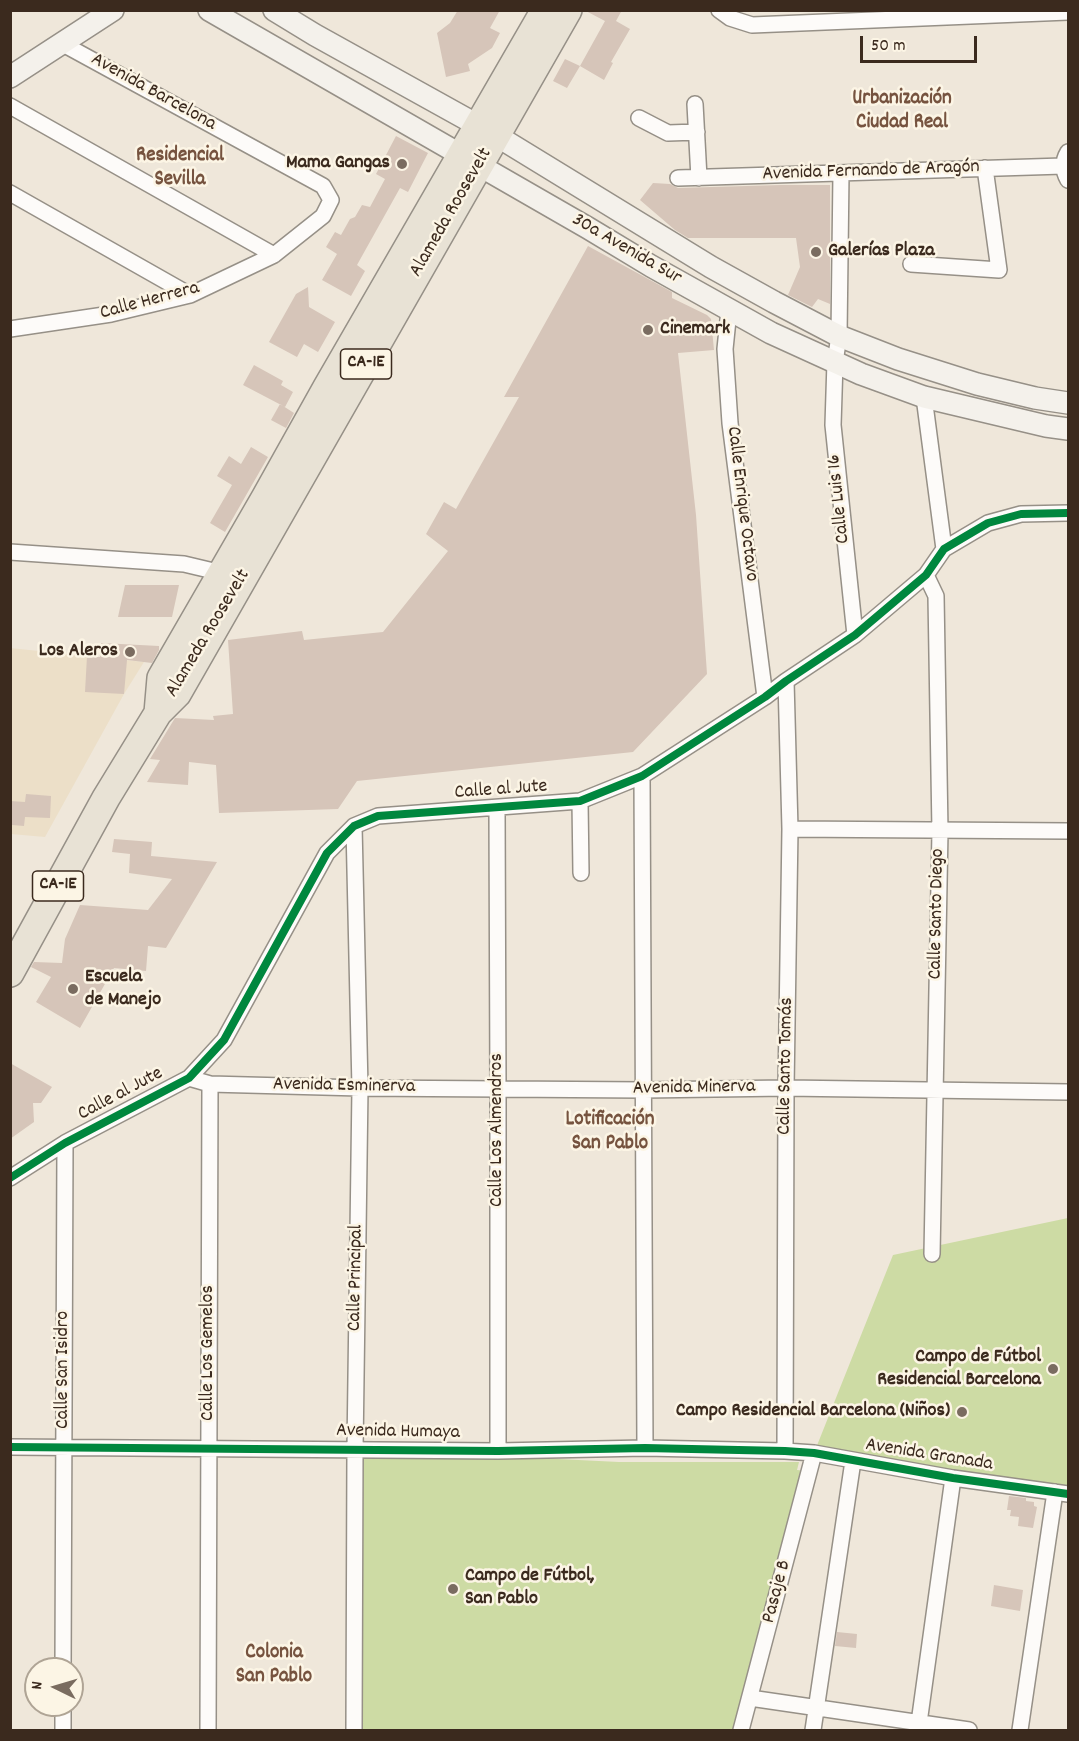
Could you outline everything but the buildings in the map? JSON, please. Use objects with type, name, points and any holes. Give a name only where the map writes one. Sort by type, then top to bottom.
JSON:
[{"type":"highway","name":"Alameda Roosevelt","points":[[487,131],[545,10]]},
{"type":"highway","name":"Alameda Roosevelt","points":[[158,713],[161,678],[222,573],[469,160],[568,10]]},
{"type":"highway","name":"Alameda Roosevelt","points":[[158,713],[177,693],[469,160]]},
{"type":"highway","name":"CA-1E","points":[[10,973],[106,798],[158,713]]},
{"type":"street","name":"30a Avenida Sur","points":[[209,10],[771,333],[861,374],[924,397],[1046,426],[1068,429]]},
{"type":"street","name":"30a Avenida Sur","points":[[274,10],[487,131],[711,267],[839,336],[977,384],[1035,398],[1068,403]]},
{"type":"street","points":[[719,10],[730,18],[752,25],[1068,12]]},
{"type":"street","points":[[10,77],[112,11]]},
{"type":"street","name":"Avenida Barcelona","points":[[63,44],[323,186],[331,200]]},
{"type":"street","points":[[694,104],[699,178]]},
{"type":"street","points":[[10,106],[274,255]]},
{"type":"street","points":[[639,118],[668,133],[697,132]]},
{"type":"street","name":"Avenida Fernando de Aragón","points":[[678,178],[1067,166]]},
{"type":"street","points":[[911,264],[999,270],[986,168]]},
{"type":"street","name":"Calle Luis 16","points":[[841,173],[839,336],[835,362],[833,425],[855,635]]},
{"type":"street","points":[[10,193],[190,295]]},
{"type":"street","name":"Calle Herrera","points":[[10,329],[111,314],[190,295],[274,255],[323,216],[331,200]]},
{"type":"street","points":[[644,262],[667,268],[676,267],[678,260],[663,237]]},
{"type":"street","points":[[694,290],[687,282],[685,274],[688,269],[697,266],[711,267]]},
{"type":"street","name":"Calle Enrique Octavo","points":[[729,310],[725,349],[730,423],[765,697]]},
{"type":"street","points":[[924,397],[944,549]]},
{"type":"street","name":"Calle al Jute","points":[[10,1178],[65,1143],[189,1078],[224,1040],[327,853],[354,826],[378,816],[580,801],[642,777],[855,635],[926,575],[944,549],[987,523],[1021,514],[1068,513]]},
{"type":"street","points":[[10,552],[184,564],[222,573]]},
{"type":"street","name":"Calle Santo Diego","points":[[926,575],[936,596],[939,831],[932,1254]]},
{"type":"street","name":"Calle Santo Tomás","points":[[786,681],[790,830],[786,1088],[786,1451]]},
{"type":"street","points":[[642,777],[645,1448]]},
{"type":"street","points":[[580,801],[581,873]]},
{"type":"street","name":"Calle Los Almendros","points":[[497,808],[498,1451]]},
{"type":"street","name":"Calle Principal","points":[[354,826],[360,1088],[354,1449],[354,1731]]},
{"type":"street","points":[[790,830],[1068,831]]},
{"type":"street","name":"Avenida Esminerva","points":[[189,1078],[210,1084],[498,1089]]},
{"type":"street","name":"Calle Los Gemelos","points":[[208,1731],[210,1084]]},
{"type":"street","name":"Avenida Minerva","points":[[498,1089],[786,1088],[1068,1092]]},
{"type":"street","name":"Calle San Isidro","points":[[63,1657],[65,1143]]},
{"type":"street","name":"Avenida Humaya","points":[[10,1447],[498,1451],[645,1448],[786,1451]]},
{"type":"street","name":"Avenida Granada","points":[[786,1451],[814,1453],[953,1478],[1061,1493]]},
{"type":"street","name":"Pasaje B","points":[[741,1731],[814,1453]]},
{"type":"street","points":[[813,1731],[853,1461]]},
{"type":"street","points":[[918,1727],[953,1478]]},
{"type":"street","points":[[1020,1731],[1061,1493]]},
{"type":"street","points":[[750,1698],[918,1727],[969,1731]]},
{"type":"shaded area","points":[[10,648],[144,662],[45,837],[11,834]]},
{"type":"green space","points":[[1068,1218],[1068,1494],[814,1453],[893,1255]]},
{"type":"green space","points":[[355,1449],[619,1462],[799,1462],[797,1470],[809,1471],[739,1730],[354,1730]]},
{"type":"cycle path","points":[[10,1178],[65,1143],[189,1078],[224,1040],[327,853],[354,826],[378,816],[580,801],[642,776],[765,697],[855,635],[926,575],[944,549],[988,523],[1021,514],[1068,513]]},
{"type":"cycle path","points":[[10,1447],[498,1451],[645,1448],[785,1451],[814,1453],[953,1478],[1068,1494]]},
{"type":"place","name":"Mama Gangas","points":[[402,164]]},
{"type":"place","name":"Galerías Plaza","points":[[816,252]]},
{"type":"place","name":"Cinemark","points":[[648,330]]},
{"type":"place","name":"Los Aleros","points":[[130,652]]},
{"type":"place","name":"Escuela de Manejo","points":[[73,989]]},
{"type":"place","name":"Campo de Fútbol Residencial Barcelona","points":[[1053,1369]]},
{"type":"place","name":"Campo Residencial Barcelona (Niños)","points":[[962,1412]]},
{"type":"place","name":"Campo de Fútbol, San Pablo","points":[[453,1589]]},
{"type":"district","name":"Urbanización Ciudad Real","points":[[902,112]]},
{"type":"district","name":"Residencial Sevilla","points":[[180,169]]},
{"type":"district","name":"Lotificación San Pablo","points":[[610,1133]]},
{"type":"district","name":"Colonia San Pablo","points":[[274,1666]]}]
